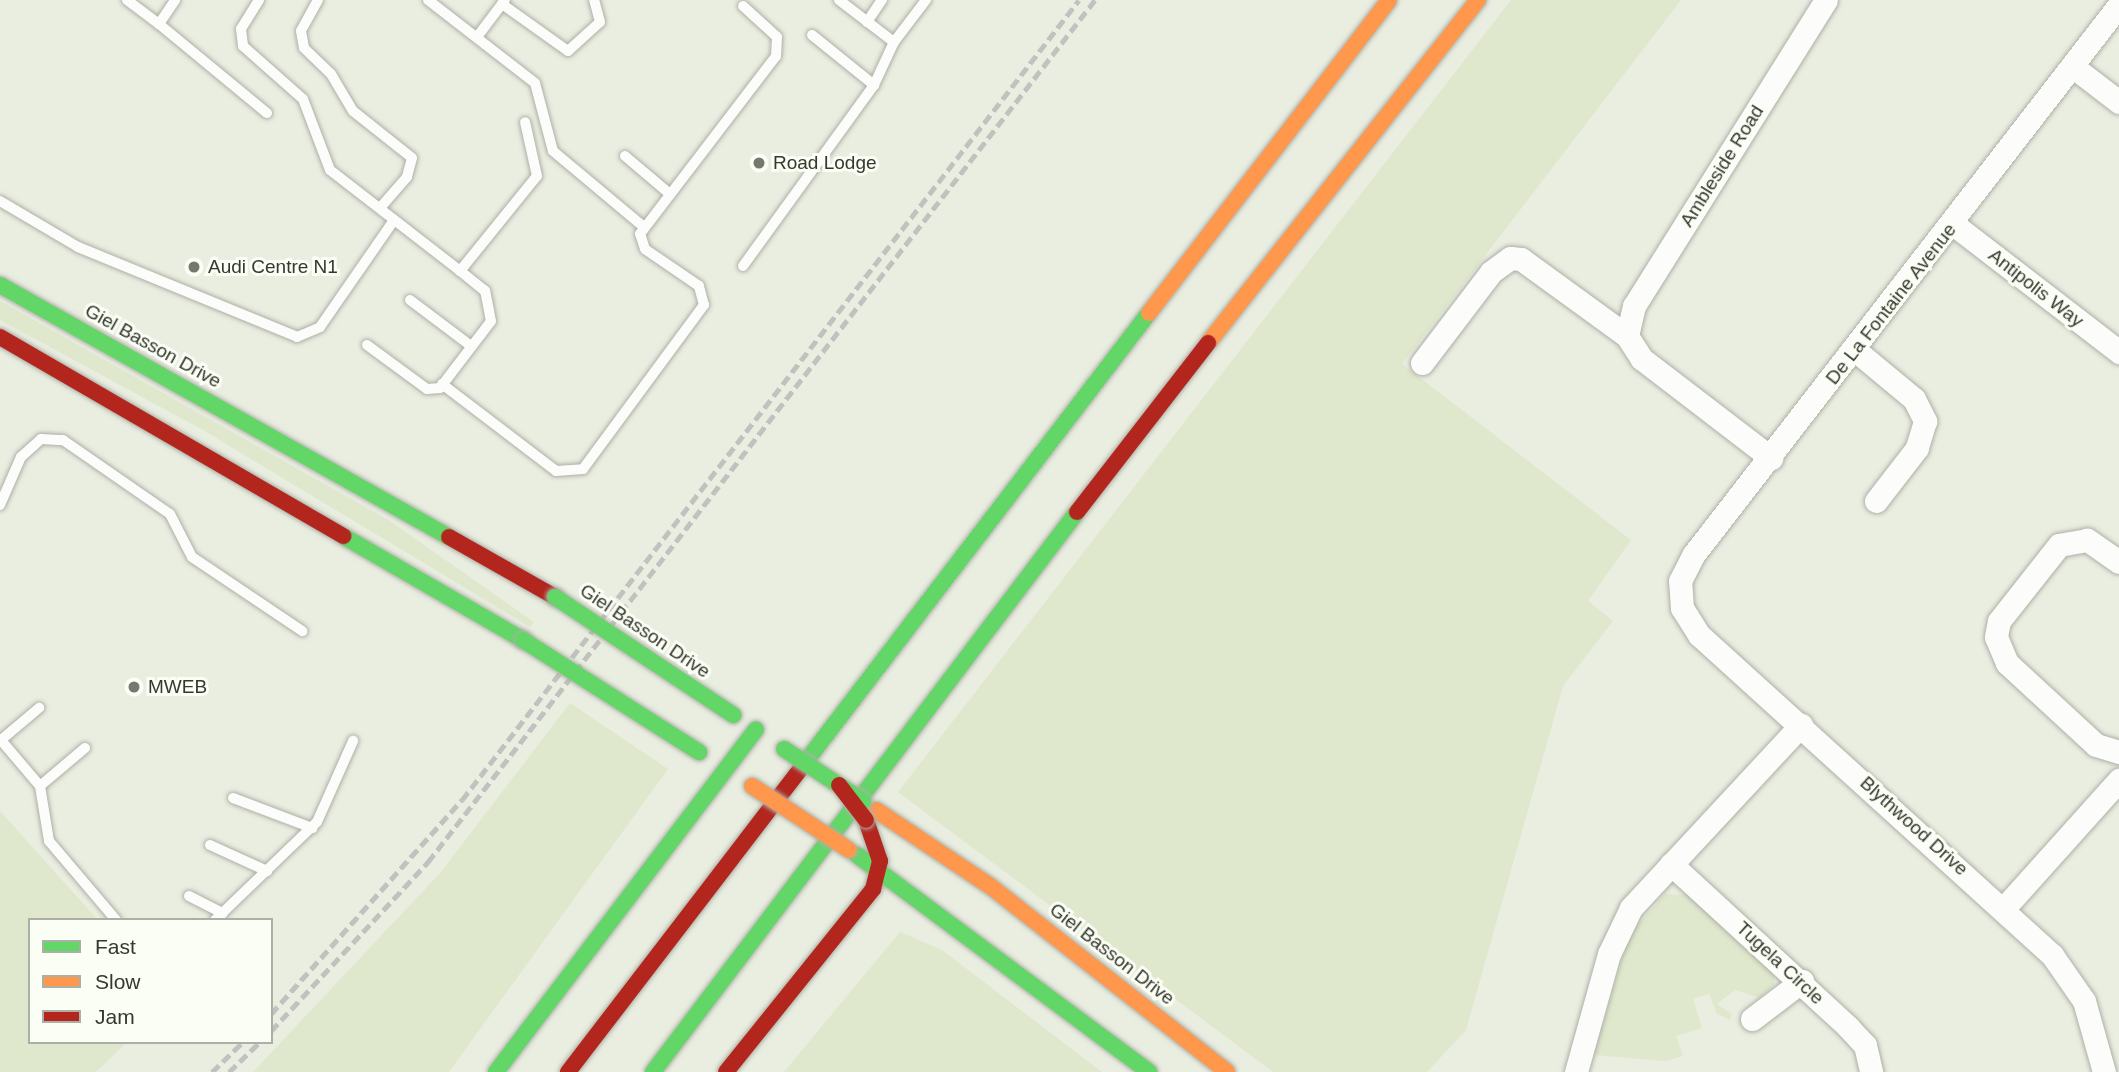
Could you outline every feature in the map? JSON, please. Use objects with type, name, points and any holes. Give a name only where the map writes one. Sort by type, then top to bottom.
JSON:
[{"type":"main road","points":[[568,1072],[1389,0]]},
{"type":"main road","points":[[653,1072],[1138,432],[1478,0]]},
{"type":"main road","name":"Giel Basson Drive","points":[[0,285],[555,597],[839,785],[871,815],[990,886],[1227,1072]]},
{"type":"main road","points":[[0,337],[374,547],[726,769],[879,871],[1149,1072]]},
{"type":"main road","points":[[496,1072],[756,730]]},
{"type":"main road","points":[[726,1072],[866,899],[879,871],[871,815]]},
{"type":"street","name":"Ambleside Road","points":[[1627,336],[1634,306],[1826,0]]},
{"type":"street","name":"De La Fontaine Avenue","points":[[1682,608],[1680,581],[1694,554],[1855,350],[2119,5]]},
{"type":"street","points":[[2072,66],[2119,102]]},
{"type":"street","name":"Antipolis Way","points":[[1953,223],[2119,352]]},
{"type":"street","points":[[1422,363],[1491,272],[1510,258],[1532,264],[1627,336],[1642,359],[1771,458]]},
{"type":"street","points":[[1855,350],[1914,399],[1925,421],[1917,447],[1876,501]]},
{"type":"street","points":[[2119,562],[2087,540],[2059,545],[1999,621],[1996,637],[2007,663],[2027,682],[2096,744],[2119,751]]},
{"type":"street","name":"Blythwood Drive","points":[[1682,608],[1699,635],[2004,907],[2084,1001],[2104,1072]]},
{"type":"street","points":[[1576,1072],[1616,932],[1671,864],[1801,725]]},
{"type":"street","points":[[2004,907],[2119,780]]},
{"type":"street","name":"Tugela Circle","points":[[1671,864],[1802,981],[1866,1045],[1871,1072]]},
{"type":"street","points":[[1752,1019],[1802,981]]},
{"type":"lane","points":[[127,0],[267,113]]},
{"type":"lane","points":[[159,24],[176,0]]},
{"type":"lane","points":[[259,0],[241,29],[252,59],[303,99],[330,170],[485,291],[493,309],[471,346],[442,384],[428,389],[367,345]]},
{"type":"lane","points":[[318,0],[301,31],[304,48],[331,74],[353,111],[412,158],[407,177],[380,208]]},
{"type":"lane","points":[[428,0],[535,83],[560,160],[644,227]]},
{"type":"lane","points":[[477,37],[503,2],[568,51],[600,22],[594,0]]},
{"type":"lane","points":[[839,0],[894,42]]},
{"type":"lane","points":[[867,22],[882,0]]},
{"type":"lane","points":[[743,266],[874,85],[894,42],[926,0]]},
{"type":"lane","points":[[442,384],[556,471],[583,469],[704,305],[699,286],[645,248],[644,227],[776,56],[777,37],[743,6]]},
{"type":"lane","points":[[812,35],[874,85]]},
{"type":"lane","points":[[460,271],[537,176],[525,122]]},
{"type":"lane","points":[[625,156],[670,194]]},
{"type":"lane","points":[[0,201],[99,257],[297,337],[320,327],[394,220]]},
{"type":"lane","points":[[410,300],[471,346]]},
{"type":"lane","points":[[0,505],[21,457],[41,439],[64,440],[170,514],[192,557],[302,631]]},
{"type":"lane","points":[[39,708],[0,740],[40,786],[49,841],[114,918]]},
{"type":"lane","points":[[189,896],[219,916],[267,871],[312,828],[353,741]]},
{"type":"lane","points":[[40,786],[85,748]]},
{"type":"lane","points":[[233,798],[312,828]]},
{"type":"lane","points":[[210,845],[267,871]]},
{"type":"green space","points":[[1511,0],[1681,0],[1402,364],[1631,540],[1588,601],[1613,621],[1563,686],[1466,1030],[1427,1072],[1273,1072],[898,792]]},
{"type":"green space","points":[[0,301],[390,521],[534,622],[530,627],[203,430],[0,320]]},
{"type":"green space","points":[[570,703],[668,769],[449,1072],[253,1072],[441,872]]},
{"type":"green space","points":[[0,811],[96,918],[28,918],[28,1044],[125,1044],[96,1072],[0,1072]]},
{"type":"green space","points":[[1665,894],[1691,895],[1774,970],[1774,984],[1760,998],[1735,990],[1717,1004],[1732,1014],[1730,1020],[1717,1014],[1709,994],[1693,999],[1702,1028],[1676,1036],[1683,1056],[1666,1061],[1594,1055],[1629,935]]},
{"type":"green space","points":[[900,932],[942,950],[1102,1072],[784,1072]]},
{"type":"railway","points":[[273,1012],[462,800],[1079,0]]},
{"type":"railway","points":[[273,1029],[428,862],[1095,0]]},
{"type":"railway","points":[[212,1072],[241,1044]]},
{"type":"railway","points":[[229,1072],[258,1044]]},
{"type":"traffic: fast","points":[[0,285],[449,537]]},
{"type":"traffic: fast","points":[[804,764],[1149,313]]},
{"type":"traffic: fast","points":[[653,1072],[1077,512]]},
{"type":"traffic: fast","points":[[343,536],[523,640]]},
{"type":"traffic: fast","points":[[555,597],[733,715]]},
{"type":"traffic: fast","points":[[523,640],[699,752]]},
{"type":"traffic: fast","points":[[496,1072],[756,730]]},
{"type":"traffic: fast","points":[[784,749],[863,801]]},
{"type":"traffic: fast","points":[[857,855],[1149,1072]]},
{"type":"traffic: slow","points":[[1149,313],[1389,0]]},
{"type":"traffic: slow","points":[[1208,343],[1478,0]]},
{"type":"traffic: slow","points":[[752,786],[849,850]]},
{"type":"traffic: slow","points":[[876,810],[990,886],[1227,1072]]},
{"type":"traffic: jam","points":[[0,337],[343,536]]},
{"type":"traffic: jam","points":[[1077,512],[1208,343]]},
{"type":"traffic: jam","points":[[449,537],[555,597]]},
{"type":"traffic: jam","points":[[568,1072],[804,764]]},
{"type":"traffic: jam","points":[[839,785],[866,820]]},
{"type":"traffic: jam","points":[[726,1072],[873,889],[880,861],[866,820]]},
{"type":"place","name":"Road Lodge","points":[[759,163]]},
{"type":"place","name":"Audi Centre N1","points":[[194,267]]},
{"type":"place","name":"MWEB","points":[[134,687]]}]
